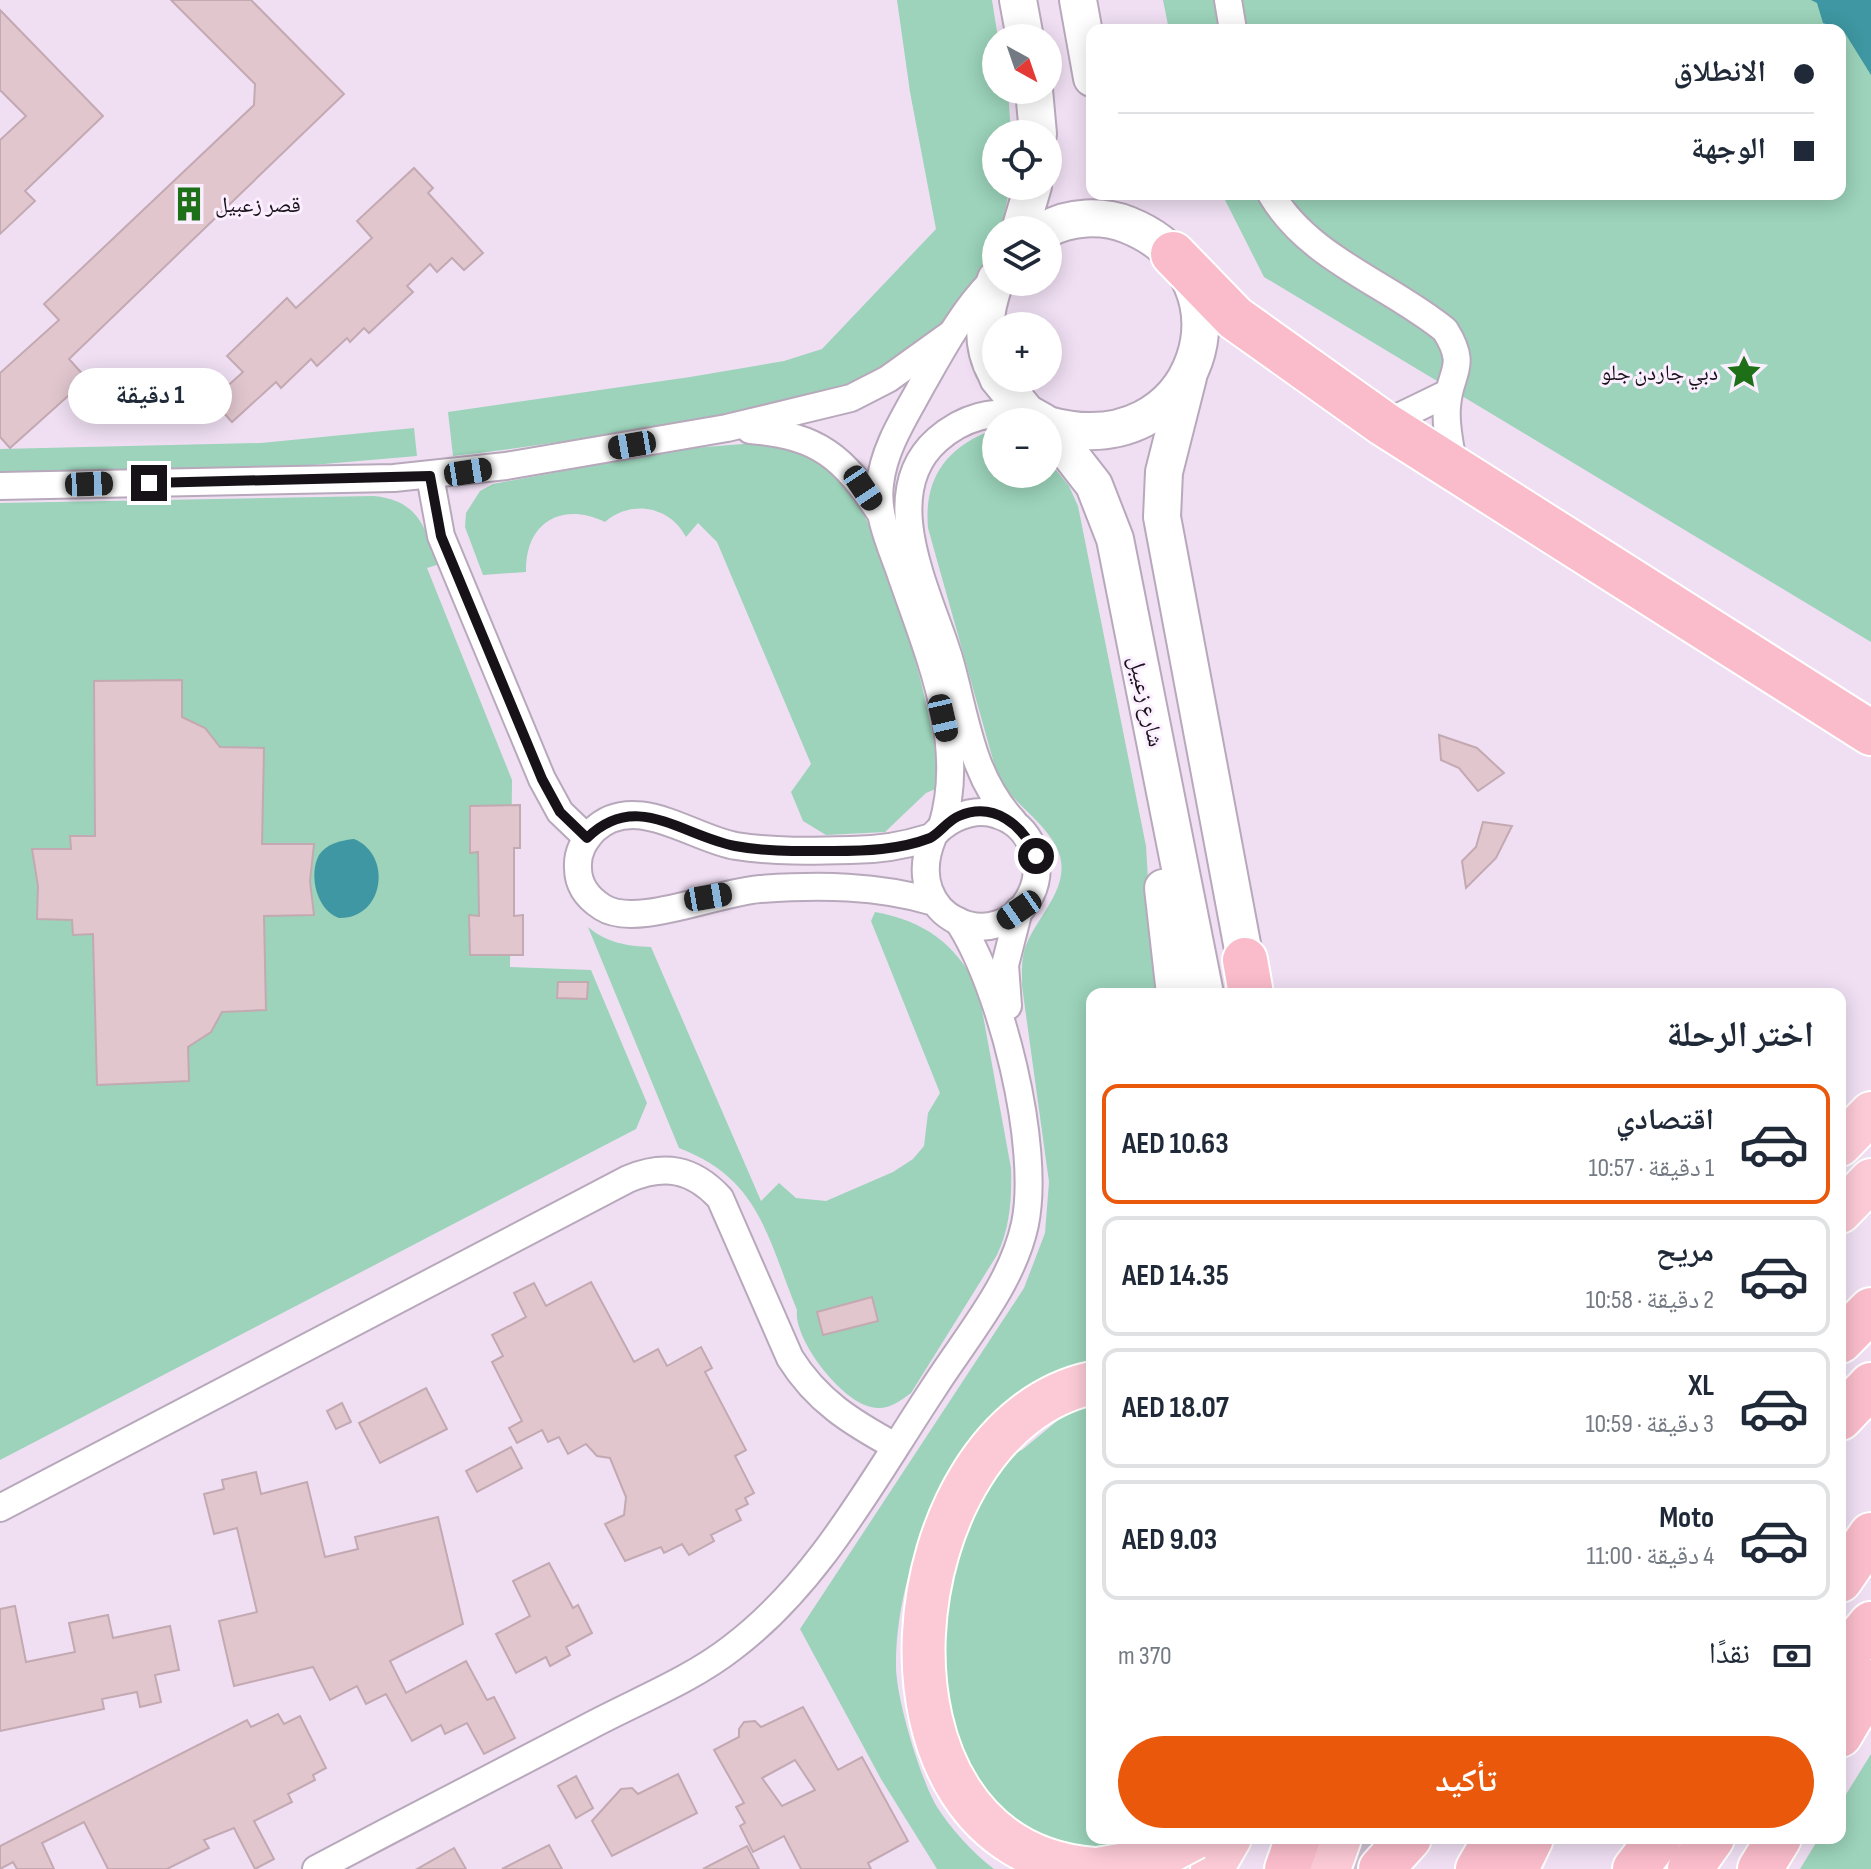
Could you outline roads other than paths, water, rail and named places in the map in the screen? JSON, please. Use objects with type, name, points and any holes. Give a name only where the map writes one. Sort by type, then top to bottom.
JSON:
[{"type":"highway","points":[[1160,244],[1235,318],[1384,424],[1871,733]]},
{"type":"highway","points":[[1846,1139],[1871,1113]]},
{"type":"highway","points":[[1846,1206],[1871,1180]]},
{"type":"highway","points":[[1846,1304],[1871,1284]]},
{"type":"highway","points":[[1846,1335],[1871,1310]]},
{"type":"highway","points":[[1846,1412],[1871,1385]]},
{"type":"highway","points":[[1078,1387],[1032,1410],[1002,1437],[961,1497],[932,1576],[924,1631],[924,1676],[938,1747],[972,1811],[1019,1849],[1056,1864],[1096,1869],[1155,1859],[1184,1844]]},
{"type":"highway","points":[[1846,1571],[1871,1535]]},
{"type":"highway","points":[[1846,1655],[1871,1624]]},
{"type":"highway","points":[[1846,1725],[1871,1682]]},
{"type":"highway","points":[[1212,1869],[1227,1844]]},
{"type":"highway","points":[[1231,1869],[1237,1844]]},
{"type":"highway","points":[[1287,1869],[1296,1844]]},
{"type":"highway","points":[[1329,1869],[1338,1844]]},
{"type":"highway","points":[[1381,1869],[1404,1844]]},
{"type":"highway","points":[[1392,1869],[1407,1844]]},
{"type":"highway","points":[[1478,1869],[1493,1844]]},
{"type":"highway","points":[[1516,1869],[1528,1844]]},
{"type":"highway","points":[[1635,1869],[1654,1844]]},
{"type":"highway","points":[[1690,1869],[1708,1844]]},
{"type":"highway","points":[[1760,1869],[1776,1844]]},
{"type":"highway","points":[[1770,1869],[1778,1844]]},
{"type":"main road","points":[[1018,0],[1022,24]]},
{"type":"main road","points":[[1078,0],[1086,45]]},
{"type":"main road","points":[[1129,200],[1160,244]]},
{"type":"main road","points":[[1062,225],[1085,218],[1117,221],[1160,244]]},
{"type":"main road","name":"شارع زعيبل","points":[[1160,244],[1191,281],[1199,313],[1198,346],[1164,472],[1162,517],[1248,977]]},
{"type":"main road","points":[[1062,428],[1078,433],[1111,432],[1142,422],[1168,403],[1188,377]]},
{"type":"main road","name":"شارع زعيبل","points":[[1013,392],[1028,408]]},
{"type":"main road","name":"شارع زعيبل","points":[[1062,446],[1094,485],[1106,511],[1166,785],[1204,988]]},
{"type":"main road","points":[[1140,676],[1145,752],[1174,988]]},
{"type":"main road","points":[[1163,1869],[1174,1844]]},
{"type":"street","points":[[1228,0],[1232,24]]},
{"type":"street","points":[[1275,200],[1291,222],[1313,243],[1445,330],[1457,361],[1456,378],[1448,393],[1447,427],[1454,469]]},
{"type":"street","points":[[316,1869],[729,1650],[789,1597],[895,1446],[1002,1282],[1025,1224],[1028,1161],[1008,1045],[985,970],[958,921],[934,902],[924,881],[924,858],[938,832],[952,778],[950,744],[923,640],[881,514],[879,486],[885,456],[952,333],[982,296]]},
{"type":"street","points":[[0,486],[430,476],[727,428],[851,398],[888,379],[952,333]]},
{"type":"street","points":[[1384,424],[1448,393]]},
{"type":"street","points":[[982,415],[950,429],[928,448],[914,473],[907,499],[915,551],[950,662],[973,754],[994,798],[1028,838],[1036,856],[1037,876],[1031,894],[1019,910],[1005,965],[1011,1024],[1008,1045]]},
{"type":"street","points":[[727,428],[785,434],[830,452],[849,468],[881,514]]},
{"type":"street","points":[[430,476],[441,536],[542,779],[560,812],[587,838]]},
{"type":"street","points":[[934,902],[858,887],[759,889],[708,897],[650,914],[617,915],[592,900],[579,879],[579,854],[587,838],[600,825],[636,815],[654,818],[704,838],[760,850],[877,850],[938,832],[959,816],[978,812],[998,814],[1015,823]]},
{"type":"street","points":[[759,889],[760,850]]},
{"type":"street","points":[[958,921],[990,925],[1019,910]]},
{"type":"street","points":[[0,1508],[628,1179],[668,1168],[706,1182],[720,1198],[790,1358],[802,1377],[835,1411],[895,1446]]},
{"type":"water","points":[[1811,0],[1871,0],[1871,75],[1846,35],[1846,24],[1823,23],[1817,3]]},
{"type":"water","points":[[354,839],[366,847],[374,858],[378,885],[374,898],[366,908],[354,916],[339,918],[331,914],[320,900],[314,872],[319,855],[326,848]]},
{"type":"tunnel","points":[[1355,1844],[1357,1869]]},
{"type":"place","name":"قصر زعبيل","points":[[189,204]]},
{"type":"place","name":"دبي جاردن جلو","points":[[1744,372]]}]
